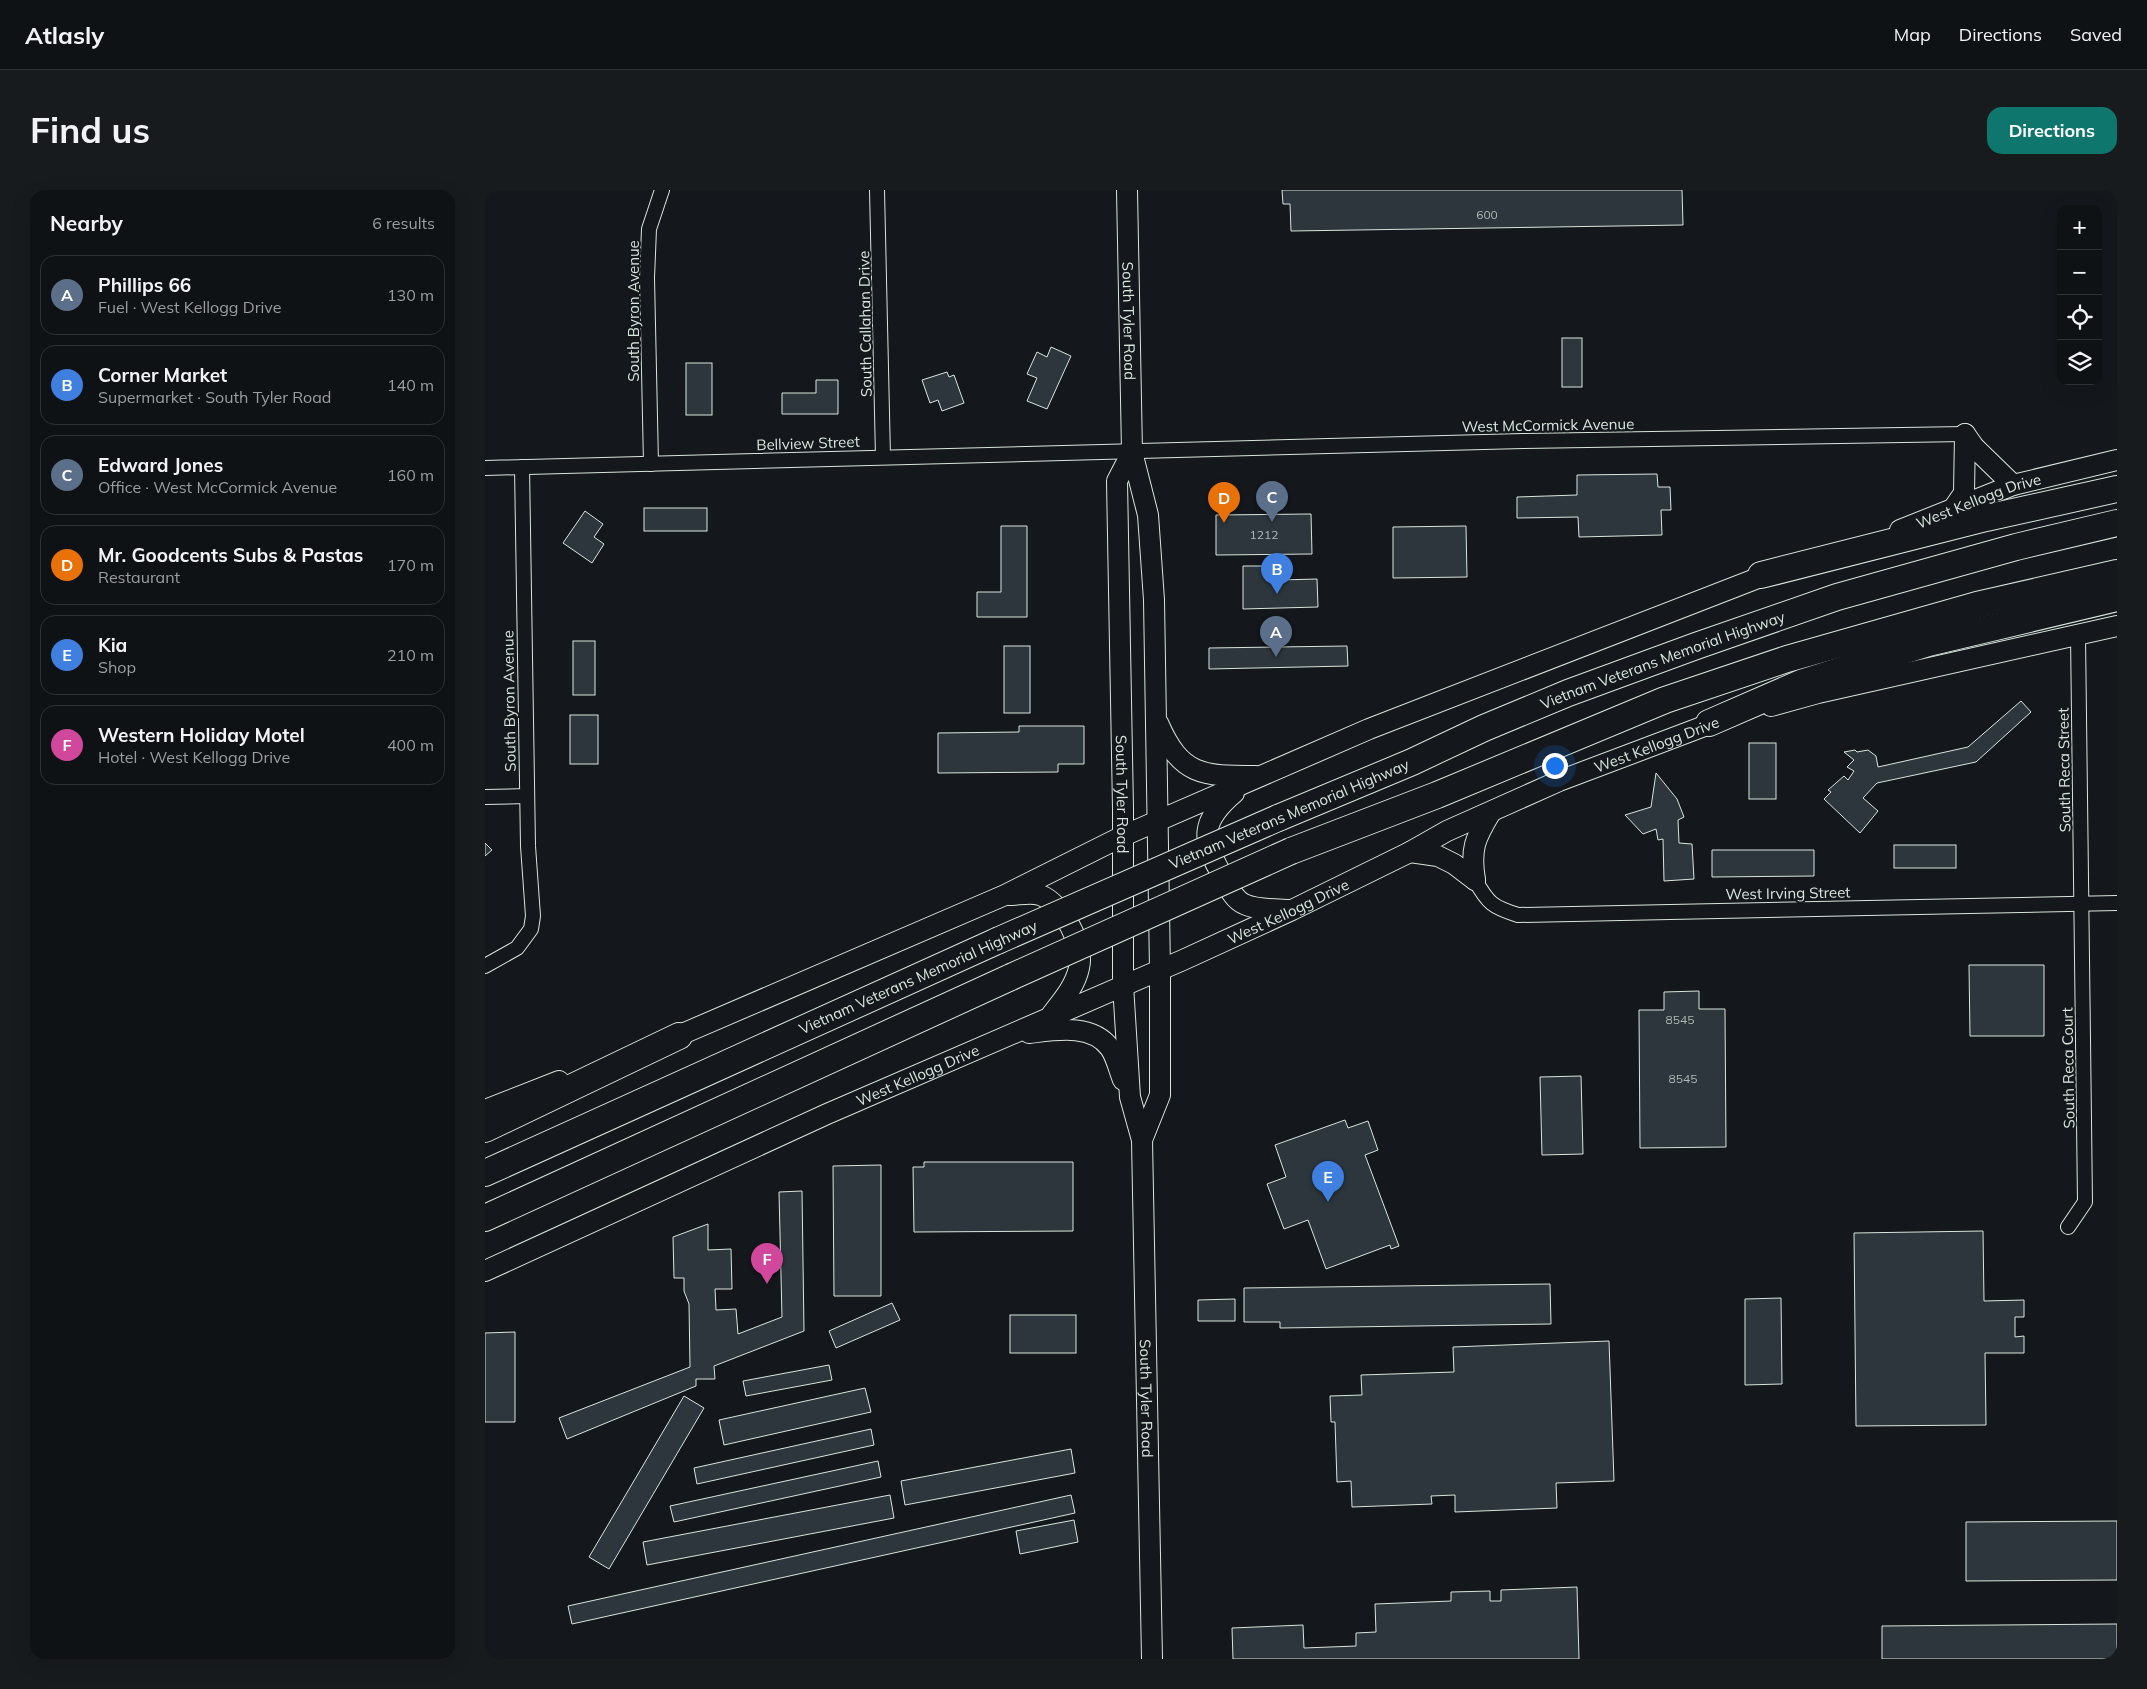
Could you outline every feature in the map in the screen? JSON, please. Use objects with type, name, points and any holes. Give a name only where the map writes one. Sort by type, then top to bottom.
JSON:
[{"type":"highway","points":[[1761,575],[1986,518],[2117,489]]},
{"type":"highway","name":"Vietnam Veterans Memorial Highway","points":[[485,1172],[997,941],[1568,694],[1696,646],[1837,597],[2016,547],[2117,523]]},
{"type":"highway","points":[[485,1218],[1291,850],[1437,795],[1665,700],[1759,668],[1977,605],[2117,573]]},
{"type":"highway","points":[[1709,722],[1801,683],[1928,643],[2117,598]]},
{"type":"highway","points":[[485,1129],[679,1036]]},
{"type":"main road","name":"South Tyler Road","points":[[1127,190],[1132,452],[1148,515],[1153,600],[1158,821],[1160,1095],[1142,1140]]},
{"type":"main road","points":[[1965,434],[1974,447],[2013,485]]},
{"type":"main road","points":[[1953,509],[1964,492],[1965,434]]},
{"type":"main road","name":"South Tyler Road","points":[[1132,452],[1117,481],[1123,836],[1123,985],[1130,1097],[1142,1140],[1152,1659]]},
{"type":"main road","name":"West Kellogg Drive","points":[[485,1110],[679,1036],[1005,895],[1123,836],[1369,729],[1761,575],[1883,536],[2013,485],[2117,460]]},
{"type":"main road","name":"West Kellogg Drive","points":[[485,1271],[827,1114],[1160,970],[1292,910],[1410,852],[1447,831],[1559,781],[1709,722],[1818,694],[2117,626]]},
{"type":"main road","points":[[1156,718],[1165,740],[1178,758],[1192,769],[1219,776],[1254,780]]},
{"type":"main road","points":[[1254,780],[1219,807],[1209,823],[1207,840],[1211,857],[1233,894],[1244,904],[1292,910]]},
{"type":"main road","points":[[1475,880],[1472,858],[1474,843],[1491,812]]},
{"type":"main road","points":[[1410,852],[1437,856],[1454,864],[1475,880]]},
{"type":"main road","points":[[1005,895],[1039,894],[1055,904],[1076,937],[1080,967],[1069,992],[1051,1016]]},
{"type":"main road","points":[[1008,1036],[1056,1029],[1096,1035],[1110,1048],[1130,1097]]},
{"type":"street","name":"South Byron Avenue","points":[[651,464],[647,278],[649,229],[661,190]]},
{"type":"street","name":"South Callahan Drive","points":[[877,190],[883,457]]},
{"type":"street","name":"West McCormick Avenue","points":[[1132,452],[1523,441],[1965,434]]},
{"type":"street","name":"Bellview Street","points":[[485,468],[1132,452]]},
{"type":"street","name":"South Byron Avenue","points":[[485,966],[517,948],[528,934],[533,916],[528,846],[522,467]]},
{"type":"street","name":"South Reca Street","points":[[2078,635],[2082,904]]},
{"type":"street","points":[[485,797],[527,796]]},
{"type":"street","name":"West Irving Street","points":[[1475,880],[1495,908],[1518,915],[2117,903]]},
{"type":"street","name":"South Reca Court","points":[[2068,1227],[2085,1202],[2082,904]]},
{"type":"building","points":[[1282,190],[1682,190],[1683,225],[1291,231],[1290,204],[1283,204]]},
{"type":"building","points":[[1562,338],[1582,338],[1582,387],[1562,387]]},
{"type":"building","points":[[1051,347],[1071,356],[1047,409],[1027,401],[1037,378],[1027,374],[1037,352],[1047,357]]},
{"type":"building","points":[[686,363],[712,363],[712,415],[686,415]]},
{"type":"building","points":[[947,372],[949,377],[954,375],[964,403],[942,411],[938,400],[930,403],[922,380]]},
{"type":"building","points":[[816,380],[838,380],[838,414],[782,414],[782,393],[816,393]]},
{"type":"building","points":[[1657,474],[1658,487],[1670,487],[1671,510],[1661,510],[1662,535],[1579,537],[1578,517],[1517,518],[1517,497],[1577,495],[1577,475]]},
{"type":"building","points":[[644,508],[707,508],[707,531],[644,531]]},
{"type":"building","points":[[585,511],[603,524],[594,537],[604,544],[592,563],[563,543]]},
{"type":"building","points":[[1311,514],[1312,554],[1216,555],[1216,515]]},
{"type":"building","points":[[1001,526],[1027,526],[1027,617],[977,617],[977,592],[1001,592]]},
{"type":"building","points":[[1466,526],[1467,577],[1393,578],[1393,527]]},
{"type":"building","points":[[1243,566],[1280,566],[1280,580],[1317,579],[1318,607],[1243,609]]},
{"type":"building","points":[[573,641],[595,641],[595,695],[573,695]]},
{"type":"building","points":[[1004,646],[1030,646],[1030,713],[1004,713]]},
{"type":"building","points":[[1347,646],[1348,666],[1209,669],[1209,648]]},
{"type":"building","points":[[2021,701],[2031,712],[1976,762],[1877,783],[1863,798],[1878,811],[1860,833],[1824,799],[1831,792],[1828,790],[1844,776],[1848,780],[1854,771],[1847,767],[1854,760],[1844,752],[1868,750],[1876,756],[1878,767],[1968,747]]},
{"type":"building","points":[[570,715],[598,715],[598,764],[570,764]]},
{"type":"building","points":[[1019,726],[1084,726],[1084,764],[1058,764],[1058,772],[938,773],[938,733],[1019,732]]},
{"type":"building","points":[[1749,743],[1776,743],[1776,799],[1749,799]]},
{"type":"building","points":[[1656,773],[1677,799],[1684,817],[1678,820],[1679,843],[1692,844],[1694,879],[1664,881],[1663,839],[1658,840],[1656,829],[1643,834],[1625,815],[1651,807]]},
{"type":"building","points":[[485,843],[492,850],[485,856]]},
{"type":"building","points":[[1894,845],[1956,845],[1956,868],[1894,868]]},
{"type":"building","points":[[1712,850],[1814,850],[1814,876],[1712,877]]},
{"type":"building","points":[[1969,965],[2044,965],[2044,1036],[1970,1036]]},
{"type":"building","points":[[1699,991],[1699,1009],[1725,1009],[1726,1147],[1640,1148],[1639,1010],[1664,1010],[1664,992]]},
{"type":"building","points":[[1581,1076],[1583,1154],[1542,1155],[1540,1077]]},
{"type":"building","points":[[1345,1120],[1348,1128],[1368,1121],[1378,1150],[1365,1155],[1399,1246],[1391,1249],[1390,1245],[1326,1269],[1308,1220],[1284,1229],[1267,1184],[1286,1177],[1275,1145]]},
{"type":"building","points":[[924,1162],[1073,1162],[1073,1231],[914,1232],[913,1167],[924,1167]]},
{"type":"building","points":[[881,1165],[881,1296],[834,1296],[833,1166]]},
{"type":"building","points":[[802,1191],[804,1331],[714,1366],[715,1379],[696,1379],[696,1386],[567,1439],[559,1418],[690,1367],[689,1304],[684,1291],[684,1278],[674,1278],[673,1237],[708,1224],[708,1250],[731,1249],[732,1289],[715,1289],[716,1310],[736,1309],[738,1334],[782,1317],[779,1192]]},
{"type":"building","points":[[1983,1231],[1984,1301],[2024,1300],[2024,1317],[2015,1317],[2015,1337],[2024,1336],[2024,1353],[1985,1353],[1986,1425],[1856,1426],[1854,1233]]},
{"type":"building","points":[[1550,1284],[1551,1324],[1280,1328],[1280,1322],[1244,1322],[1244,1288]]},
{"type":"building","points":[[1781,1298],[1782,1384],[1745,1385],[1745,1299]]},
{"type":"building","points":[[1235,1299],[1235,1321],[1198,1321],[1198,1300]]},
{"type":"building","points":[[892,1303],[900,1320],[836,1348],[829,1331]]},
{"type":"building","points":[[1010,1315],[1076,1315],[1076,1353],[1010,1353]]},
{"type":"building","points":[[515,1332],[515,1422],[485,1422],[485,1333]]},
{"type":"building","points":[[1609,1341],[1614,1481],[1556,1483],[1557,1508],[1455,1512],[1455,1495],[1431,1496],[1432,1504],[1352,1507],[1351,1481],[1337,1482],[1335,1422],[1331,1422],[1330,1396],[1362,1395],[1361,1375],[1454,1372],[1453,1347]]},
{"type":"building","points":[[829,1365],[832,1380],[746,1396],[743,1381]]},
{"type":"building","points":[[865,1388],[871,1412],[724,1445],[719,1420]]},
{"type":"building","points":[[684,1396],[704,1408],[609,1569],[589,1557]]},
{"type":"building","points":[[871,1429],[874,1445],[697,1484],[694,1468]]},
{"type":"building","points":[[1071,1449],[1075,1473],[905,1505],[901,1481]]},
{"type":"building","points":[[878,1461],[881,1477],[674,1522],[670,1506]]},
{"type":"building","points":[[890,1495],[894,1518],[647,1565],[643,1542]]},
{"type":"building","points":[[1071,1495],[1075,1513],[572,1624],[568,1606]]},
{"type":"building","points":[[1074,1520],[1078,1542],[1020,1554],[1016,1531]]},
{"type":"building","points":[[2117,1521],[2117,1580],[1966,1581],[1966,1522]]},
{"type":"building","points":[[1577,1587],[1579,1659],[1233,1659],[1232,1628],[1303,1625],[1304,1648],[1356,1646],[1356,1633],[1376,1632],[1375,1604],[1451,1601],[1451,1592],[1490,1591],[1490,1601],[1501,1601],[1501,1590]]},
{"type":"building","points":[[2117,1624],[2117,1659],[1882,1659],[1882,1626]]},
{"type":"place","name":"Edward Jones","points":[[1272,522]]},
{"type":"place","name":"Mr. Goodcents Subs & Pastas","points":[[1224,523]]},
{"type":"place","name":"Corner Market","points":[[1277,594]]},
{"type":"place","name":"Phillips 66","points":[[1276,657]]},
{"type":"place","name":"Kia","points":[[1328,1202]]},
{"type":"place","name":"Western Holiday Motel","points":[[767,1284]]}]
